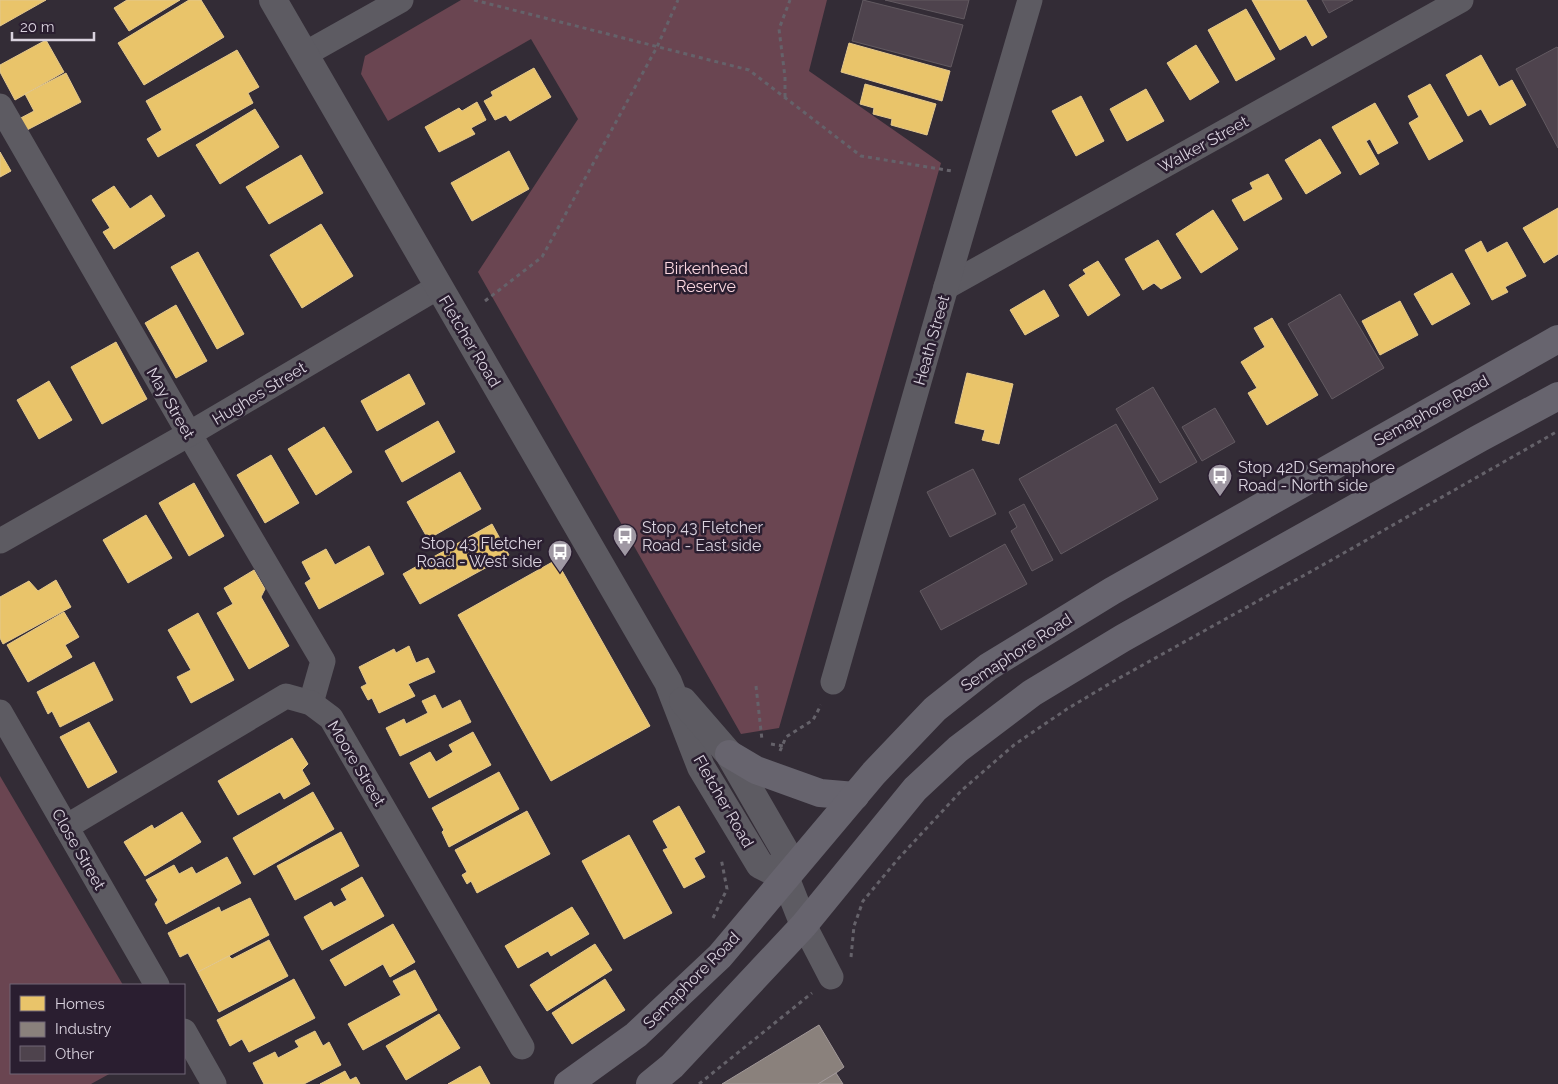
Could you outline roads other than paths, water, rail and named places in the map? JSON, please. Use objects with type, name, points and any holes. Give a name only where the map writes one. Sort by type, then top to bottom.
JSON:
[{"type":"main road","name":"Semaphore Road","points":[[568,1084],[636,1034],[720,956],[855,796],[935,708],[988,667],[1112,591],[1558,339]]},
{"type":"main road","points":[[650,1084],[672,1066],[804,925],[915,789],[958,749],[1032,693],[1122,638],[1558,396]]},
{"type":"main road","points":[[729,754],[756,770],[820,793],[855,796]]},
{"type":"street","name":"Fletcher Road","points":[[273,0],[668,682],[701,767],[760,865],[785,877]]},
{"type":"street","points":[[305,54],[400,0]]},
{"type":"street","name":"Heath Street","points":[[833,682],[1030,0]]},
{"type":"street","name":"Walker Street","points":[[946,287],[1461,0]]},
{"type":"street","name":"May Street","points":[[0,106],[189,434],[323,661],[312,703]]},
{"type":"street","name":"Hughes Street","points":[[0,541],[189,434],[438,287]]},
{"type":"street","name":"Fletcher Road","points":[[668,682],[729,754],[785,851],[785,877],[804,925]]},
{"type":"street","name":"Moore Street","points":[[66,827],[286,696],[312,703],[331,718],[522,1048]]},
{"type":"street","name":"Close Street","points":[[0,712],[157,984]]},
{"type":"street","points":[[804,925],[838,969]]},
{"type":"street","points":[[185,1033],[214,1084]]},
{"type":"place","name":"Stop 42D Semaphore Road - North side","points":[[1220,497]]},
{"type":"place","name":"Stop 43 Fletcher Road - East side","points":[[625,557]]},
{"type":"place","name":"Stop 43 Fletcher Road - West side","points":[[560,573]]},
{"type":"park label","name":"Birkenhead Reserve","points":[[706,277]]}]
